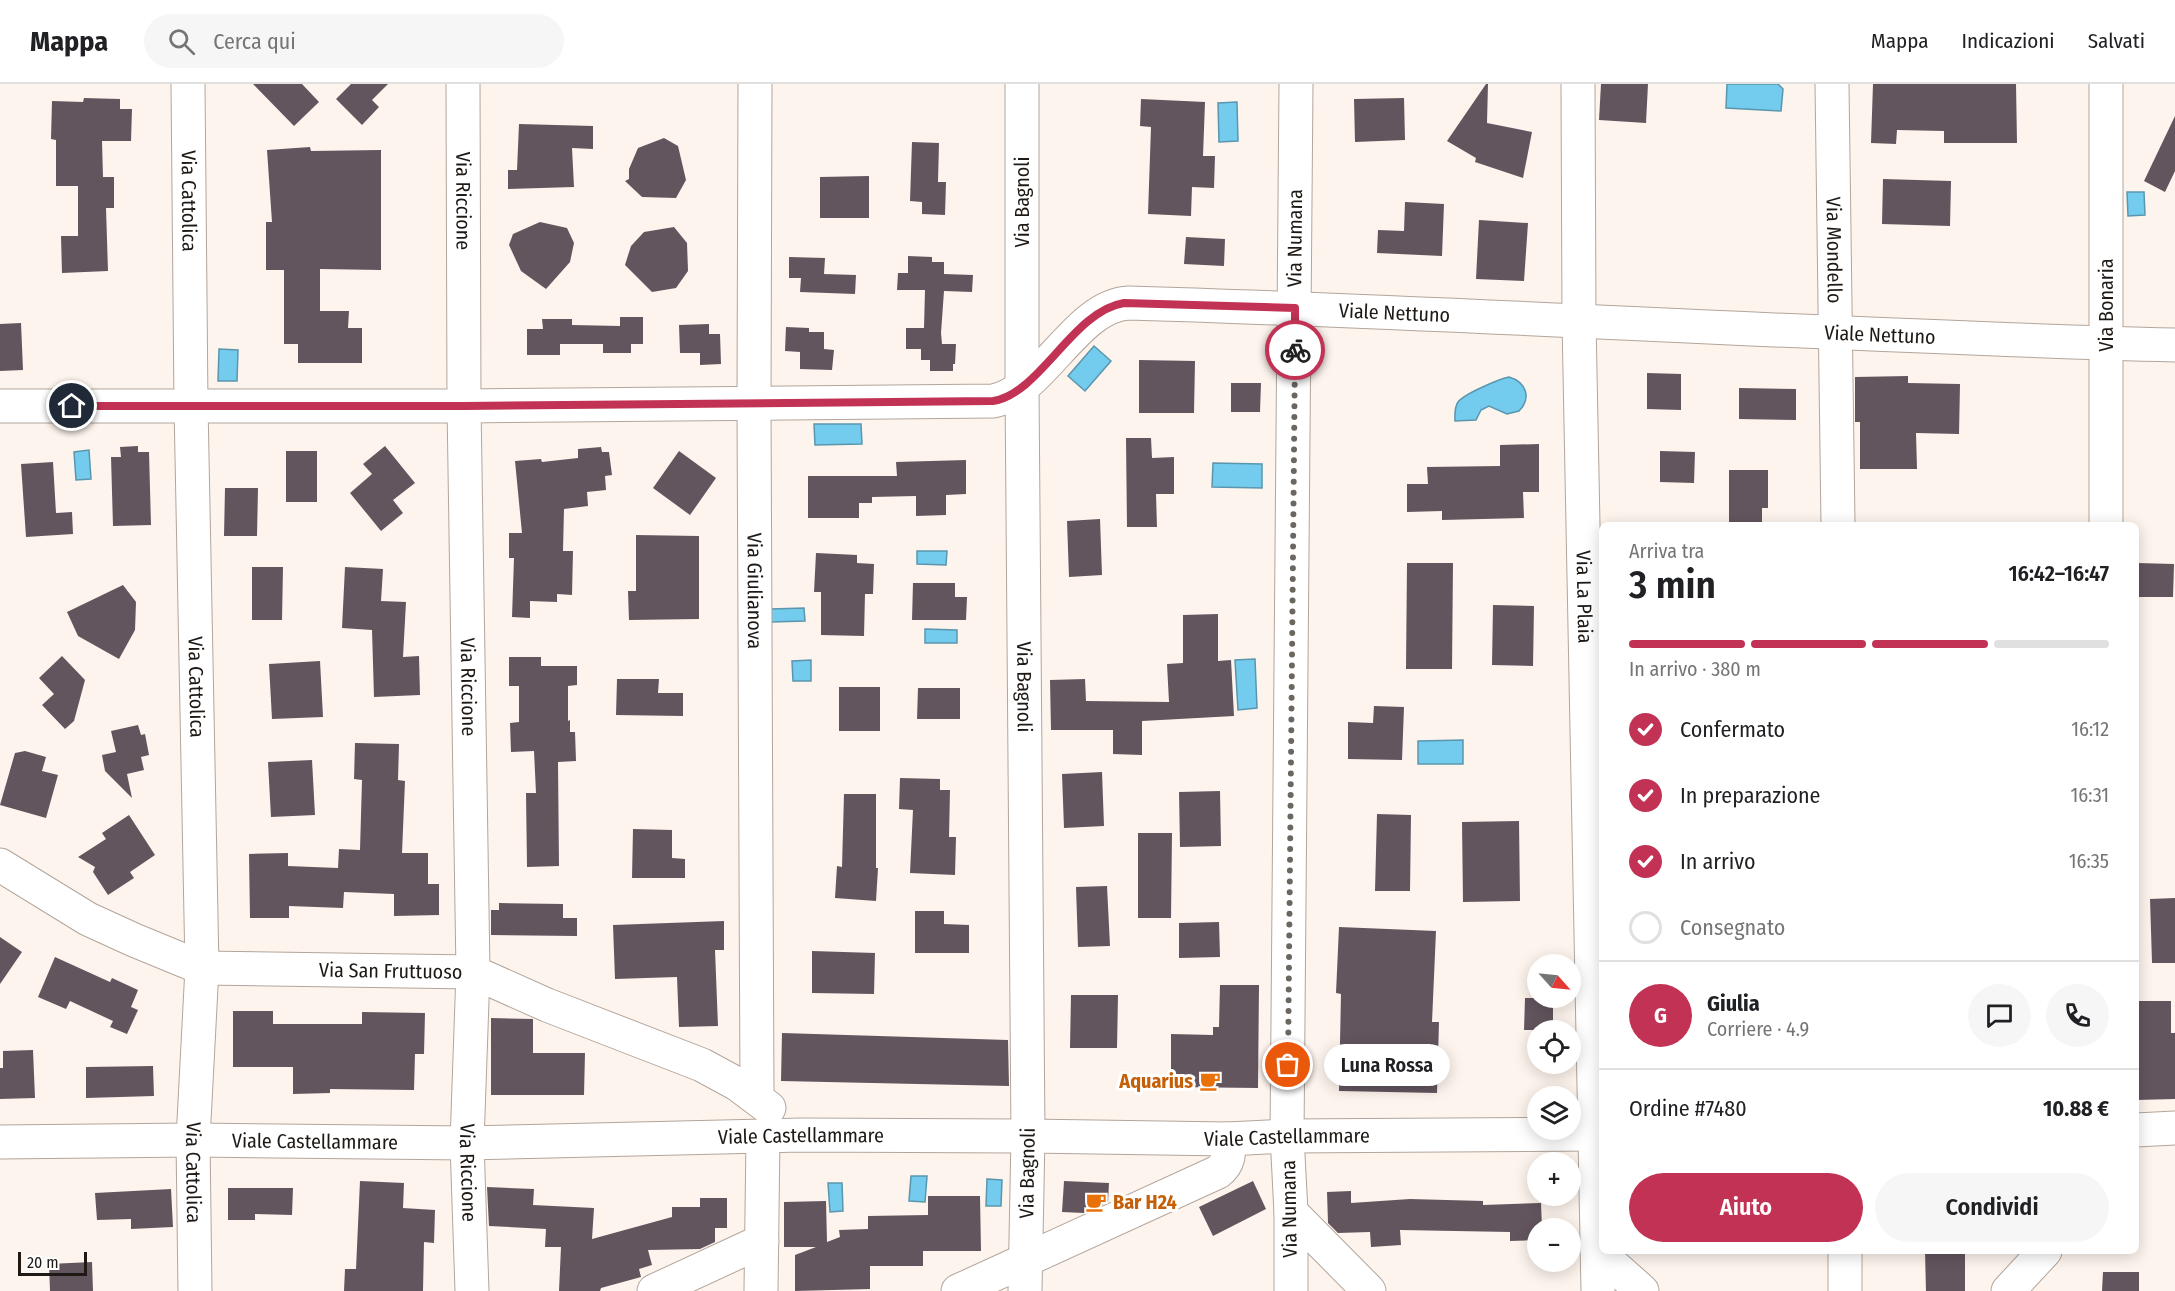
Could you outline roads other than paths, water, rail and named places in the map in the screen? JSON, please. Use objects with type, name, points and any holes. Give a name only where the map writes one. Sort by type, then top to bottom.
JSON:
[{"type":"street","name":"Via Cattolica","points":[[188,84],[191,405],[202,968],[193,1140],[195,1291]]},
{"type":"street","name":"Via Riccione","points":[[464,84],[464,406],[473,972],[467,1143],[472,1291]]},
{"type":"street","name":"Via Giulianova","points":[[755,84],[757,1097]]},
{"type":"street","name":"Via Bagnoli","points":[[1022,84],[1027,1283]]},
{"type":"street","name":"Via Numana","points":[[1291,1291],[1291,1212],[1287,1136],[1296,84]]},
{"type":"street","name":"Via La Plaia","points":[[1578,84],[1579,321],[1598,1134],[1598,1291]]},
{"type":"street","name":"Via Mondello","points":[[1832,84],[1838,522]]},
{"type":"street","name":"Via Bonaria","points":[[2106,84],[2106,522]]},
{"type":"street","name":"Viale Nettuno","points":[[0,406],[464,406],[993,401],[1005,398],[1022,387],[1089,321],[1117,304],[1295,308],[2106,344],[2175,345]]},
{"type":"street","name":"Via San Fruttuoso","points":[[0,865],[88,919],[202,968],[473,972],[538,1001],[702,1065],[757,1097],[801,1135]]},
{"type":"street","points":[[2139,1150],[2157,1129]]},
{"type":"street","name":"Viale Castellammare","points":[[0,1142],[193,1140],[467,1143],[801,1135],[1228,1139],[1287,1136],[1598,1134]]},
{"type":"street","points":[[761,1291],[763,1136]]},
{"type":"street","points":[[958,1291],[1027,1283],[1218,1172],[1226,1164],[1228,1158],[1228,1139]]},
{"type":"street","points":[[1291,1212],[1369,1291]]},
{"type":"street","points":[[654,1291],[762,1241]]},
{"type":"street","points":[[1600,1254],[1642,1291]]},
{"type":"street","points":[[1845,1254],[1845,1291]]},
{"type":"street","points":[[2008,1291],[2042,1254]]},
{"type":"water","points":[[1727,84],[1778,84],[1783,89],[1781,111],[1726,108]]},
{"type":"water","points":[[1237,102],[1238,141],[1219,142],[1218,103]]},
{"type":"water","points":[[2127,192],[2144,192],[2145,215],[2128,216]]},
{"type":"water","points":[[1094,346],[1111,361],[1085,391],[1068,376]]},
{"type":"water","points":[[219,349],[238,350],[237,381],[218,381]]},
{"type":"water","points":[[1509,377],[1520,383],[1525,391],[1525,401],[1519,411],[1507,414],[1489,406],[1481,410],[1476,420],[1455,421],[1458,402],[1482,387]]},
{"type":"water","points":[[814,424],[861,424],[862,444],[815,445]]},
{"type":"water","points":[[89,450],[91,479],[76,480],[74,452]]},
{"type":"water","points":[[1213,463],[1262,464],[1262,488],[1212,487]]},
{"type":"water","points":[[917,551],[947,551],[946,565],[917,564]]},
{"type":"water","points":[[804,608],[805,621],[771,622],[771,609]]},
{"type":"water","points":[[925,629],[957,630],[957,643],[925,643]]},
{"type":"water","points":[[1255,659],[1257,708],[1238,710],[1235,660]]},
{"type":"water","points":[[811,660],[811,681],[793,681],[792,661]]},
{"type":"water","points":[[1463,740],[1463,764],[1418,764],[1418,741]]},
{"type":"water","points":[[911,1176],[927,1176],[925,1202],[909,1201]]},
{"type":"water","points":[[987,1179],[1002,1180],[1001,1206],[986,1206]]},
{"type":"water","points":[[828,1183],[842,1183],[843,1211],[830,1212]]},
{"type":"place","name":"Luna Rossa","points":[[1288,1065]]},
{"type":"place","name":"Aquarius","points":[[1210,1081]]},
{"type":"place","name":"Bar H24","points":[[1096,1202]]}]
